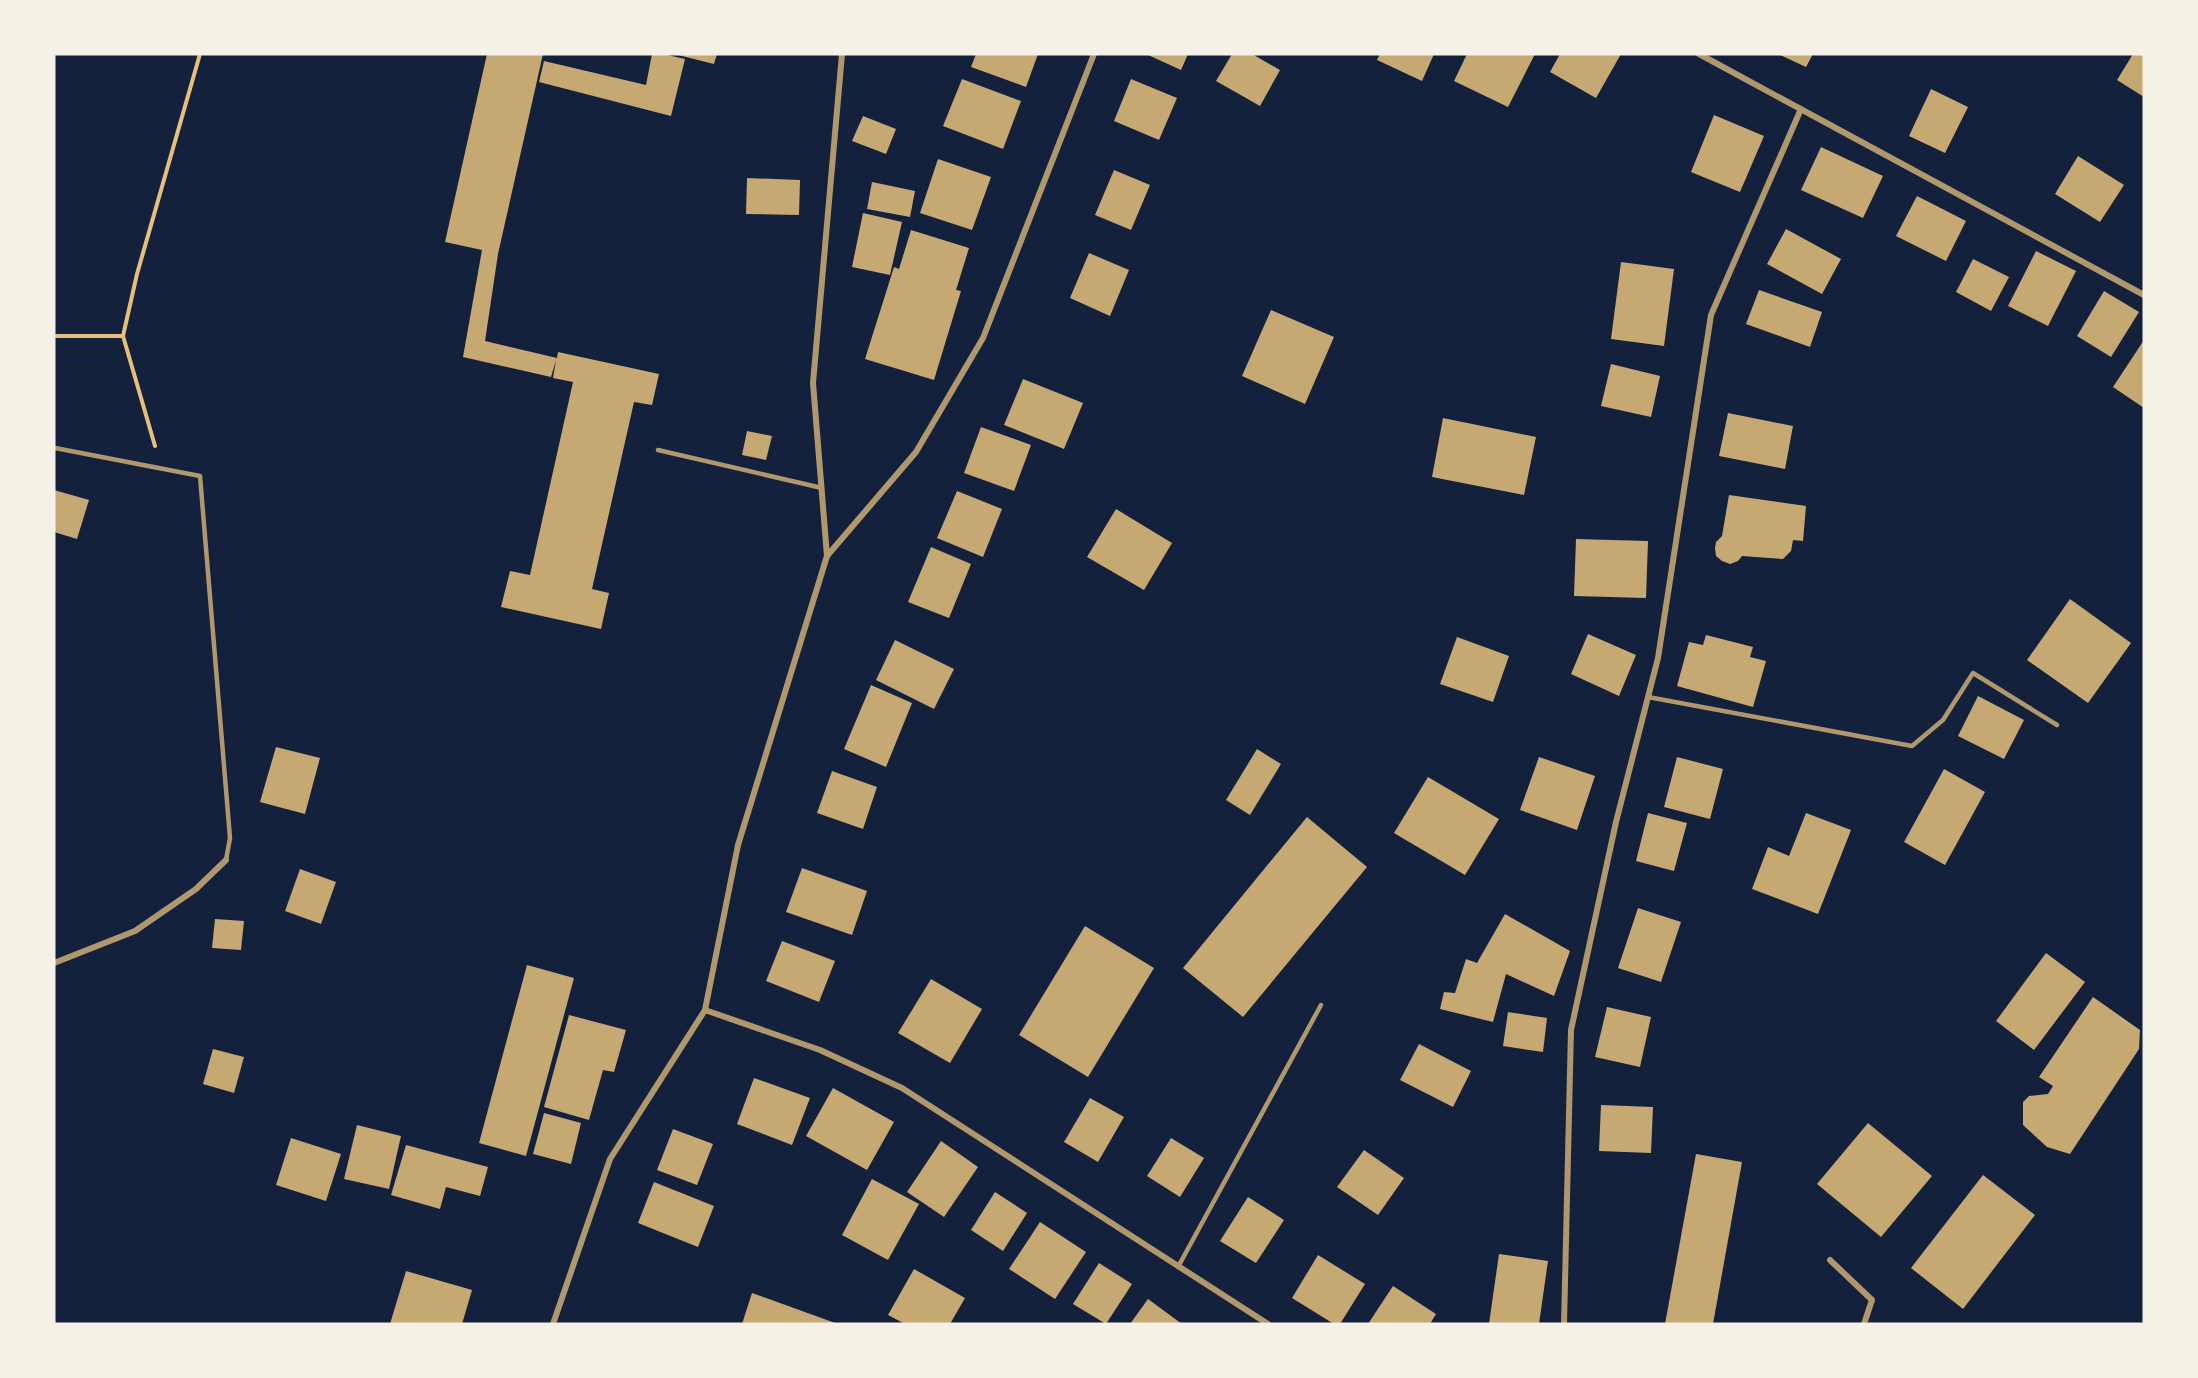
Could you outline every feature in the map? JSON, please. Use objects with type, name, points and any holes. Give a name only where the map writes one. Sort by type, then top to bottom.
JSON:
[{"type":"street","points":[[553,1324],[610,1159],[705,1010],[738,845],[827,555],[813,383],[842,54]]},
{"type":"street","points":[[827,555],[916,452],[983,338],[1094,54]]},
{"type":"street","points":[[1699,54],[2144,295]]},
{"type":"street","points":[[1564,1324],[1571,1030],[1616,822],[1658,658],[1711,315],[1801,109]]},
{"type":"street","points":[[54,963],[135,931],[196,889],[226,860]]},
{"type":"street","points":[[705,1010],[820,1050],[902,1088],[1268,1324]]},
{"type":"street","points":[[1830,1260],[1872,1300],[1864,1324]]},
{"type":"lane","points":[[55,448],[200,476],[230,838],[226,860]]},
{"type":"lane","points":[[658,450],[822,488]]},
{"type":"lane","points":[[1648,697],[1912,746],[1943,720],[1973,673],[2057,725]]},
{"type":"lane","points":[[1178,1267],[1321,1005]]},
{"type":"path","points":[[162,468],[123,336],[137,274],[200,54]]},
{"type":"path","points":[[54,336],[123,336]]},
{"type":"building","points":[[487,54],[543,54],[498,254],[485,341],[557,358],[558,352],[659,374],[652,405],[634,402],[592,589],[609,593],[601,629],[501,607],[510,571],[530,575],[573,382],[553,378],[556,360],[551,377],[463,357],[482,250],[445,242]]},
{"type":"building","points":[[652,54],[685,59],[671,116],[539,82],[544,61],[646,85]]},
{"type":"building","points":[[674,54],[717,54],[714,64]]},
{"type":"building","points":[[976,54],[1038,54],[1026,87],[971,67]]},
{"type":"building","points":[[1146,54],[1188,54],[1181,70]]},
{"type":"building","points":[[1232,54],[1252,54],[1280,70],[1260,106],[1216,81]]},
{"type":"building","points":[[1380,54],[1434,54],[1422,81],[1377,60]]},
{"type":"building","points":[[1467,54],[1535,54],[1508,107],[1454,81]]},
{"type":"building","points":[[1560,54],[1621,54],[1596,98],[1550,72]]},
{"type":"building","points":[[1778,54],[1813,54],[1806,67]]},
{"type":"building","points":[[2133,54],[2144,54],[2144,97],[2117,80]]},
{"type":"building","points":[[962,79],[1021,101],[1003,149],[943,126]]},
{"type":"building","points":[[1131,79],[1177,98],[1159,140],[1114,121]]},
{"type":"building","points":[[1931,89],[1968,107],[1945,153],[1909,136]]},
{"type":"building","points":[[1714,115],[1764,136],[1740,192],[1691,172]]},
{"type":"building","points":[[863,116],[896,129],[886,154],[852,141]]},
{"type":"building","points":[[1821,147],[1883,176],[1863,218],[1801,190]]},
{"type":"building","points":[[2078,156],[2124,185],[2100,222],[2055,194]]},
{"type":"building","points":[[938,159],[991,177],[972,230],[920,213]]},
{"type":"building","points":[[1114,170],[1150,185],[1131,230],[1095,215]]},
{"type":"building","points":[[747,178],[800,180],[799,215],[746,214]]},
{"type":"building","points":[[872,182],[915,191],[910,217],[867,209]]},
{"type":"building","points":[[1917,196],[1966,221],[1946,261],[1896,236]]},
{"type":"building","points":[[863,213],[902,222],[890,275],[852,267]]},
{"type":"building","points":[[1786,229],[1841,259],[1822,294],[1767,264]]},
{"type":"building","points":[[911,230],[969,248],[956,290],[961,291],[934,380],[865,359],[894,267],[899,269]]},
{"type":"building","points":[[2036,251],[2076,271],[2048,326],[2008,306]]},
{"type":"building","points":[[1089,253],[1129,270],[1110,316],[1070,298]]},
{"type":"building","points":[[1973,259],[2009,277],[1991,311],[1956,292]]},
{"type":"building","points":[[1621,262],[1674,269],[1664,346],[1611,339]]},
{"type":"building","points":[[1759,290],[1822,312],[1810,347],[1746,324]]},
{"type":"building","points":[[2104,291],[2139,312],[2111,357],[2077,336]]},
{"type":"building","points":[[1271,310],[1334,337],[1305,404],[1242,376]]},
{"type":"building","points":[[2144,340],[2144,408],[2113,387]]},
{"type":"building","points":[[1611,364],[1660,376],[1651,417],[1601,406]]},
{"type":"building","points":[[1023,379],[1083,403],[1064,449],[1004,425]]},
{"type":"building","points":[[1728,413],[1793,426],[1785,469],[1719,456]]},
{"type":"building","points":[[1443,418],[1536,437],[1524,495],[1432,477]]},
{"type":"building","points":[[981,427],[1031,445],[1014,491],[964,473]]},
{"type":"building","points":[[747,431],[772,436],[766,460],[742,455]]},
{"type":"building","points":[[54,490],[89,500],[77,539],[54,532]]},
{"type":"building","points":[[957,491],[1002,509],[983,557],[937,538]]},
{"type":"building","points":[[1729,495],[1806,506],[1803,541],[1793,540],[1791,551],[1783,559],[1742,556],[1738,561],[1730,564],[1722,561],[1716,556],[1715,548],[1716,542],[1722,536]]},
{"type":"building","points":[[1116,509],[1172,543],[1144,590],[1087,557]]},
{"type":"building","points":[[1576,539],[1648,541],[1646,598],[1574,596]]},
{"type":"building","points":[[931,547],[971,564],[949,618],[908,602]]},
{"type":"building","points":[[2070,599],[2131,643],[2088,703],[2027,660]]},
{"type":"building","points":[[1588,634],[1636,655],[1619,696],[1571,674]]},
{"type":"building","points":[[1706,635],[1753,647],[1750,657],[1766,661],[1753,707],[1677,686],[1689,642],[1703,645]]},
{"type":"building","points":[[1457,637],[1509,656],[1493,702],[1440,684]]},
{"type":"building","points":[[895,640],[954,669],[934,709],[876,680]]},
{"type":"building","points":[[871,685],[912,703],[886,767],[844,749]]},
{"type":"building","points":[[1978,696],[2024,720],[2004,759],[1958,736]]},
{"type":"building","points":[[276,747],[320,758],[305,814],[260,802]]},
{"type":"building","points":[[1257,749],[1281,764],[1250,815],[1226,800]]},
{"type":"building","points":[[1539,757],[1595,776],[1577,830],[1520,810]]},
{"type":"building","points":[[1677,757],[1723,769],[1710,819],[1664,807]]},
{"type":"building","points":[[1944,769],[1985,792],[1945,865],[1904,842]]},
{"type":"building","points":[[832,771],[877,787],[863,829],[817,813]]},
{"type":"building","points":[[1428,777],[1499,819],[1465,875],[1394,833]]},
{"type":"building","points":[[1648,813],[1687,823],[1674,871],[1636,861]]},
{"type":"building","points":[[1806,813],[1851,830],[1818,914],[1752,889],[1768,847],[1789,856]]},
{"type":"building","points":[[1307,817],[1367,867],[1243,1017],[1183,968]]},
{"type":"building","points":[[802,868],[867,891],[852,935],[786,912]]},
{"type":"building","points":[[300,869],[336,882],[321,924],[285,911]]},
{"type":"building","points":[[1638,908],[1681,922],[1661,982],[1618,968]]},
{"type":"building","points":[[1505,914],[1570,951],[1554,996],[1506,974],[1493,1022],[1440,1009],[1444,992],[1455,993],[1466,959],[1477,963]]},
{"type":"building","points":[[215,919],[244,921],[241,950],[212,948]]},
{"type":"building","points":[[1085,926],[1154,968],[1088,1077],[1019,1035]]},
{"type":"building","points":[[782,941],[835,961],[819,1002],[766,981]]},
{"type":"building","points":[[2046,953],[2085,982],[2034,1050],[1996,1021]]},
{"type":"building","points":[[527,965],[574,978],[526,1156],[479,1143]]},
{"type":"building","points":[[931,979],[982,1009],[950,1063],[898,1033]]},
{"type":"building","points":[[2093,997],[2140,1030],[2139,1049],[2070,1154],[2047,1147],[2023,1125],[2023,1102],[2029,1096],[2048,1094],[2053,1086],[2039,1077]]},
{"type":"building","points":[[1607,1007],[1651,1017],[1640,1067],[1595,1057]]},
{"type":"building","points":[[1508,1012],[1547,1018],[1543,1052],[1503,1046]]},
{"type":"building","points":[[569,1015],[626,1030],[614,1072],[603,1070],[589,1120],[544,1107]]},
{"type":"building","points":[[1419,1044],[1471,1071],[1453,1107],[1400,1080]]},
{"type":"building","points":[[213,1049],[244,1057],[234,1093],[203,1084]]},
{"type":"building","points":[[754,1078],[810,1098],[792,1145],[737,1124]]},
{"type":"building","points":[[833,1088],[894,1122],[867,1170],[806,1136]]},
{"type":"building","points":[[1090,1098],[1124,1117],[1098,1162],[1064,1142]]},
{"type":"building","points":[[1601,1105],[1653,1107],[1651,1153],[1599,1151]]},
{"type":"building","points":[[544,1113],[581,1123],[571,1164],[533,1154]]},
{"type":"building","points":[[1868,1123],[1932,1176],[1881,1237],[1817,1184]]},
{"type":"building","points":[[357,1125],[401,1136],[389,1189],[344,1179]]},
{"type":"building","points":[[673,1129],[713,1144],[697,1185],[657,1170]]},
{"type":"building","points":[[291,1138],[341,1154],[326,1201],[276,1185]]},
{"type":"building","points":[[1171,1138],[1204,1158],[1180,1197],[1147,1176]]},
{"type":"building","points":[[941,1141],[978,1167],[944,1217],[907,1192]]},
{"type":"building","points":[[406,1145],[488,1167],[480,1196],[446,1187],[440,1209],[391,1195]]},
{"type":"building","points":[[1364,1150],[1404,1178],[1378,1215],[1337,1187]]},
{"type":"building","points":[[1696,1154],[1742,1162],[1713,1324],[1665,1324]]},
{"type":"building","points":[[1983,1175],[2035,1215],[1963,1309],[1911,1268]]},
{"type":"building","points":[[872,1179],[919,1204],[888,1260],[842,1235]]},
{"type":"building","points":[[654,1182],[714,1206],[698,1247],[638,1223]]},
{"type":"building","points":[[995,1192],[1027,1213],[1003,1251],[971,1230]]},
{"type":"building","points":[[1248,1197],[1284,1220],[1256,1263],[1220,1241]]},
{"type":"building","points":[[1040,1222],[1086,1252],[1055,1299],[1009,1269]]},
{"type":"building","points":[[1499,1254],[1548,1261],[1539,1324],[1489,1324]]},
{"type":"building","points":[[1318,1255],[1365,1284],[1340,1324],[1334,1324],[1292,1298]]},
{"type":"building","points":[[1099,1263],[1132,1284],[1106,1324],[1073,1304]]},
{"type":"building","points":[[914,1269],[965,1298],[950,1324],[905,1324],[888,1315]]},
{"type":"building","points":[[406,1271],[472,1290],[462,1324],[390,1324]]},
{"type":"building","points":[[1393,1286],[1436,1314],[1430,1324],[1368,1324]]},
{"type":"building","points":[[752,1293],[838,1324],[742,1324]]},
{"type":"building","points":[[1148,1299],[1182,1324],[1130,1324]]}]
